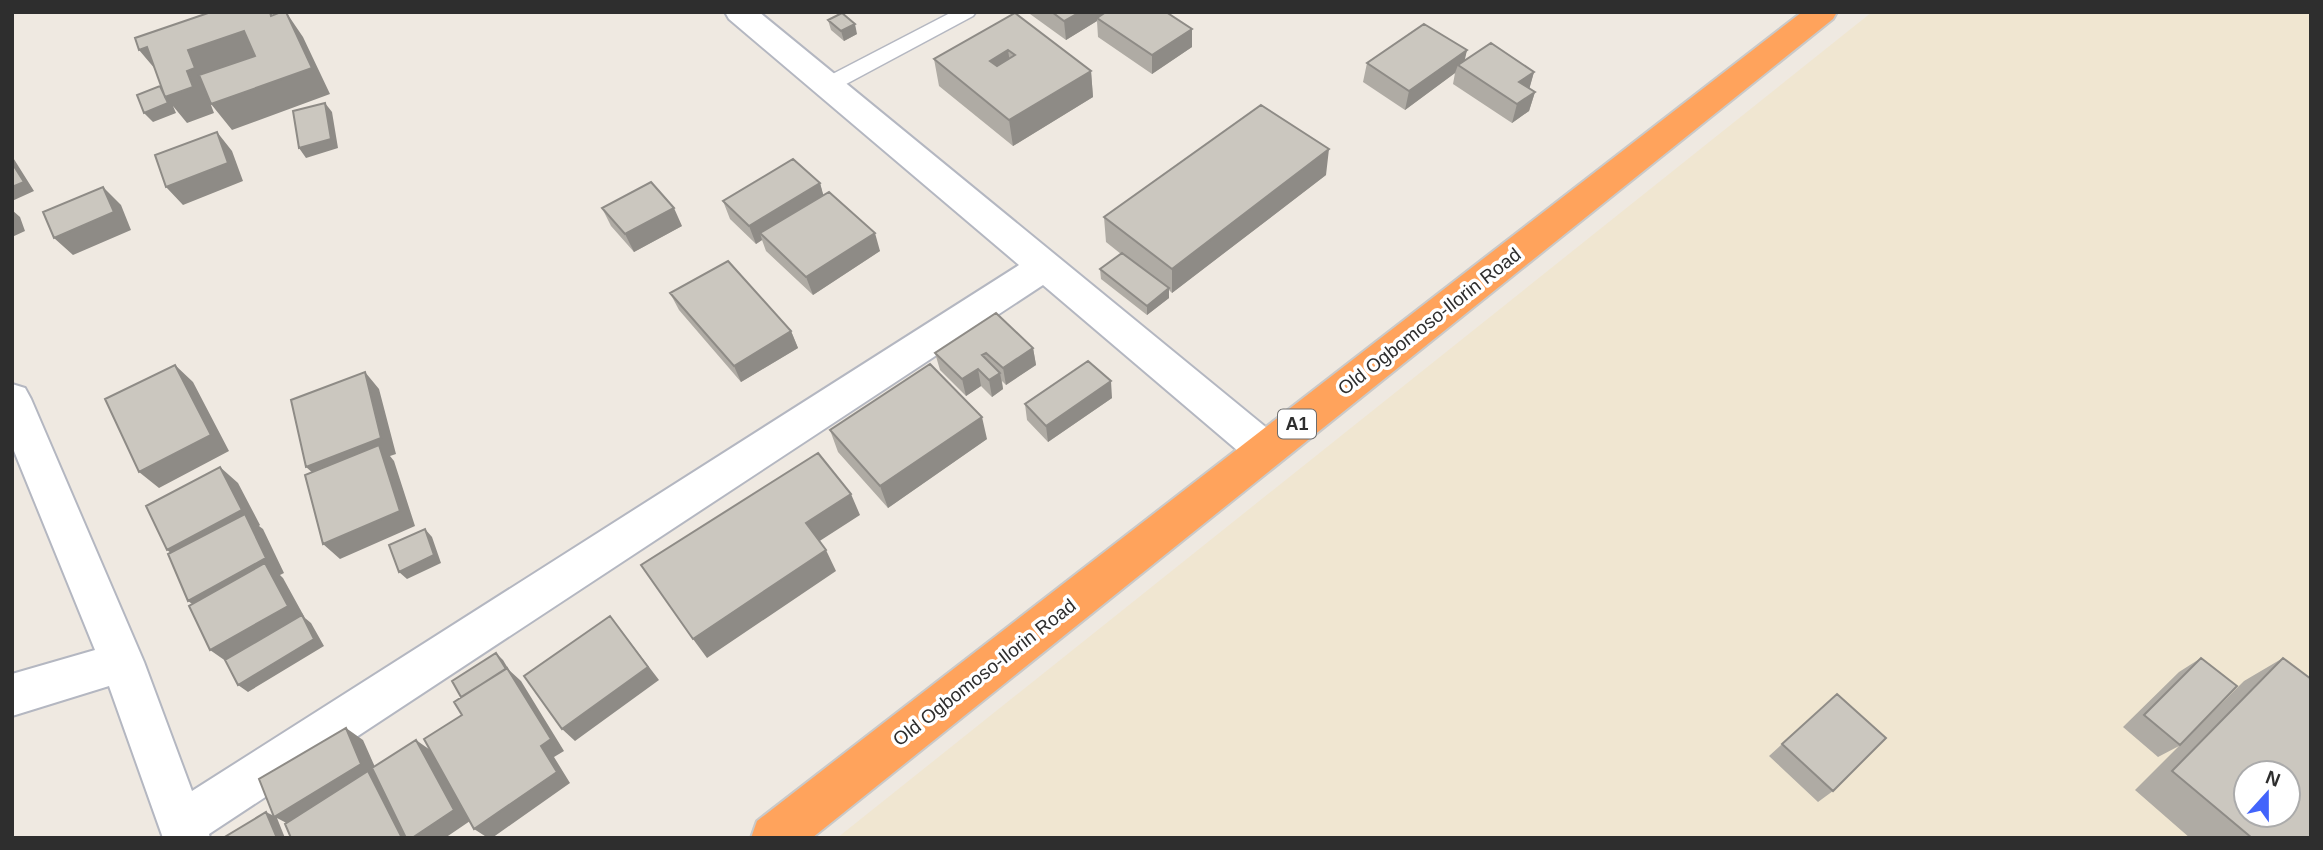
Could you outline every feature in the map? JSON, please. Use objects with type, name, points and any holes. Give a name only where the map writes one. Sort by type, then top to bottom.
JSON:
[{"type":"highway","name":"Old Ogbomoso-Ilorin Road","points":[[774,838],[1822,12]]},
{"type":"street","points":[[740,12],[1265,450]]},
{"type":"street","points":[[12,399],[122,662],[184,831],[1045,266]]},
{"type":"street","points":[[12,695],[122,662]]},
{"type":"lane","points":[[828,85],[967,12]]},
{"type":"shaded area","points":[[1872,12],[2311,12],[2311,838],[837,838]]},
{"type":"building","points":[[211,12],[270,12],[271,16],[286,12],[312,68],[211,104],[199,75],[255,56],[244,31],[188,50],[195,68],[187,71],[193,87],[165,97],[147,47],[139,50],[135,38]]},
{"type":"building","points":[[1052,12],[1080,12],[1064,21]]},
{"type":"building","points":[[1106,12],[1166,12],[1192,29],[1152,55],[1097,18]]},
{"type":"building","points":[[842,13],[855,24],[841,31],[828,20]]},
{"type":"building","points":[[1015,13],[1091,71],[1009,120],[934,59]],"holes":[[[1008,50],[1015,55],[997,66],[990,61]]]},
{"type":"building","points":[[1424,24],[1467,50],[1409,91],[1367,63]]},
{"type":"building","points":[[1491,43],[1534,72],[1519,82],[1535,92],[1517,104],[1458,65]]},
{"type":"building","points":[[160,86],[168,103],[144,113],[137,95]]},
{"type":"building","points":[[325,103],[331,139],[299,148],[293,111]]},
{"type":"building","points":[[1261,105],[1329,149],[1172,269],[1104,217]]},
{"type":"building","points":[[217,132],[228,163],[166,187],[155,155]]},
{"type":"building","points":[[793,159],[820,183],[749,226],[723,201]]},
{"type":"building","points":[[12,163],[24,182],[12,187]]},
{"type":"building","points":[[651,182],[674,208],[625,234],[602,208]]},
{"type":"building","points":[[103,187],[114,212],[54,238],[43,212]]},
{"type":"building","points":[[829,192],[875,233],[806,277],[760,233]]},
{"type":"building","points":[[1122,253],[1169,288],[1147,306],[1100,269]]},
{"type":"building","points":[[728,261],[791,331],[734,366],[670,293]]},
{"type":"building","points":[[996,313],[1033,348],[1003,368],[986,353],[982,355],[1000,373],[989,380],[978,369],[962,379],[935,353]]},
{"type":"building","points":[[1088,361],[1111,381],[1046,426],[1025,404]]},
{"type":"building","points":[[930,364],[982,417],[880,486],[830,430]]},
{"type":"building","points":[[175,365],[211,435],[139,472],[105,399]]},
{"type":"building","points":[[365,372],[381,438],[306,467],[291,400]]},
{"type":"building","points":[[379,445],[400,511],[323,544],[305,475]]},
{"type":"building","points":[[818,453],[851,494],[806,523],[826,550],[693,639],[641,565]]},
{"type":"building","points":[[220,467],[242,510],[167,550],[146,506]]},
{"type":"building","points":[[245,514],[266,558],[188,601],[168,554]]},
{"type":"building","points":[[425,529],[434,555],[399,572],[389,545]]},
{"type":"building","points":[[265,563],[288,606],[210,650],[189,606]]},
{"type":"building","points":[[302,615],[314,639],[238,685],[225,660]]},
{"type":"building","points":[[610,616],[648,667],[562,729],[524,676]]},
{"type":"building","points":[[496,653],[506,669],[461,697],[452,681]]},
{"type":"building","points":[[2201,658],[2237,686],[2180,745],[2144,715]]},
{"type":"building","points":[[2283,658],[2311,679],[2311,838],[2252,838],[2241,829],[2302,829],[2302,759],[2232,759],[2232,821],[2172,771]]},
{"type":"building","points":[[507,668],[551,739],[541,746],[557,772],[474,829],[424,739],[462,715],[454,702]]},
{"type":"building","points":[[1837,694],[1886,738],[1833,791],[1782,744]]},
{"type":"building","points":[[346,728],[361,764],[274,817],[259,779]]},
{"type":"building","points":[[416,740],[454,810],[412,838],[406,838],[372,768]]},
{"type":"building","points":[[368,771],[402,838],[291,838],[285,824]]},
{"type":"building","points":[[266,812],[277,838],[223,838]]}]
